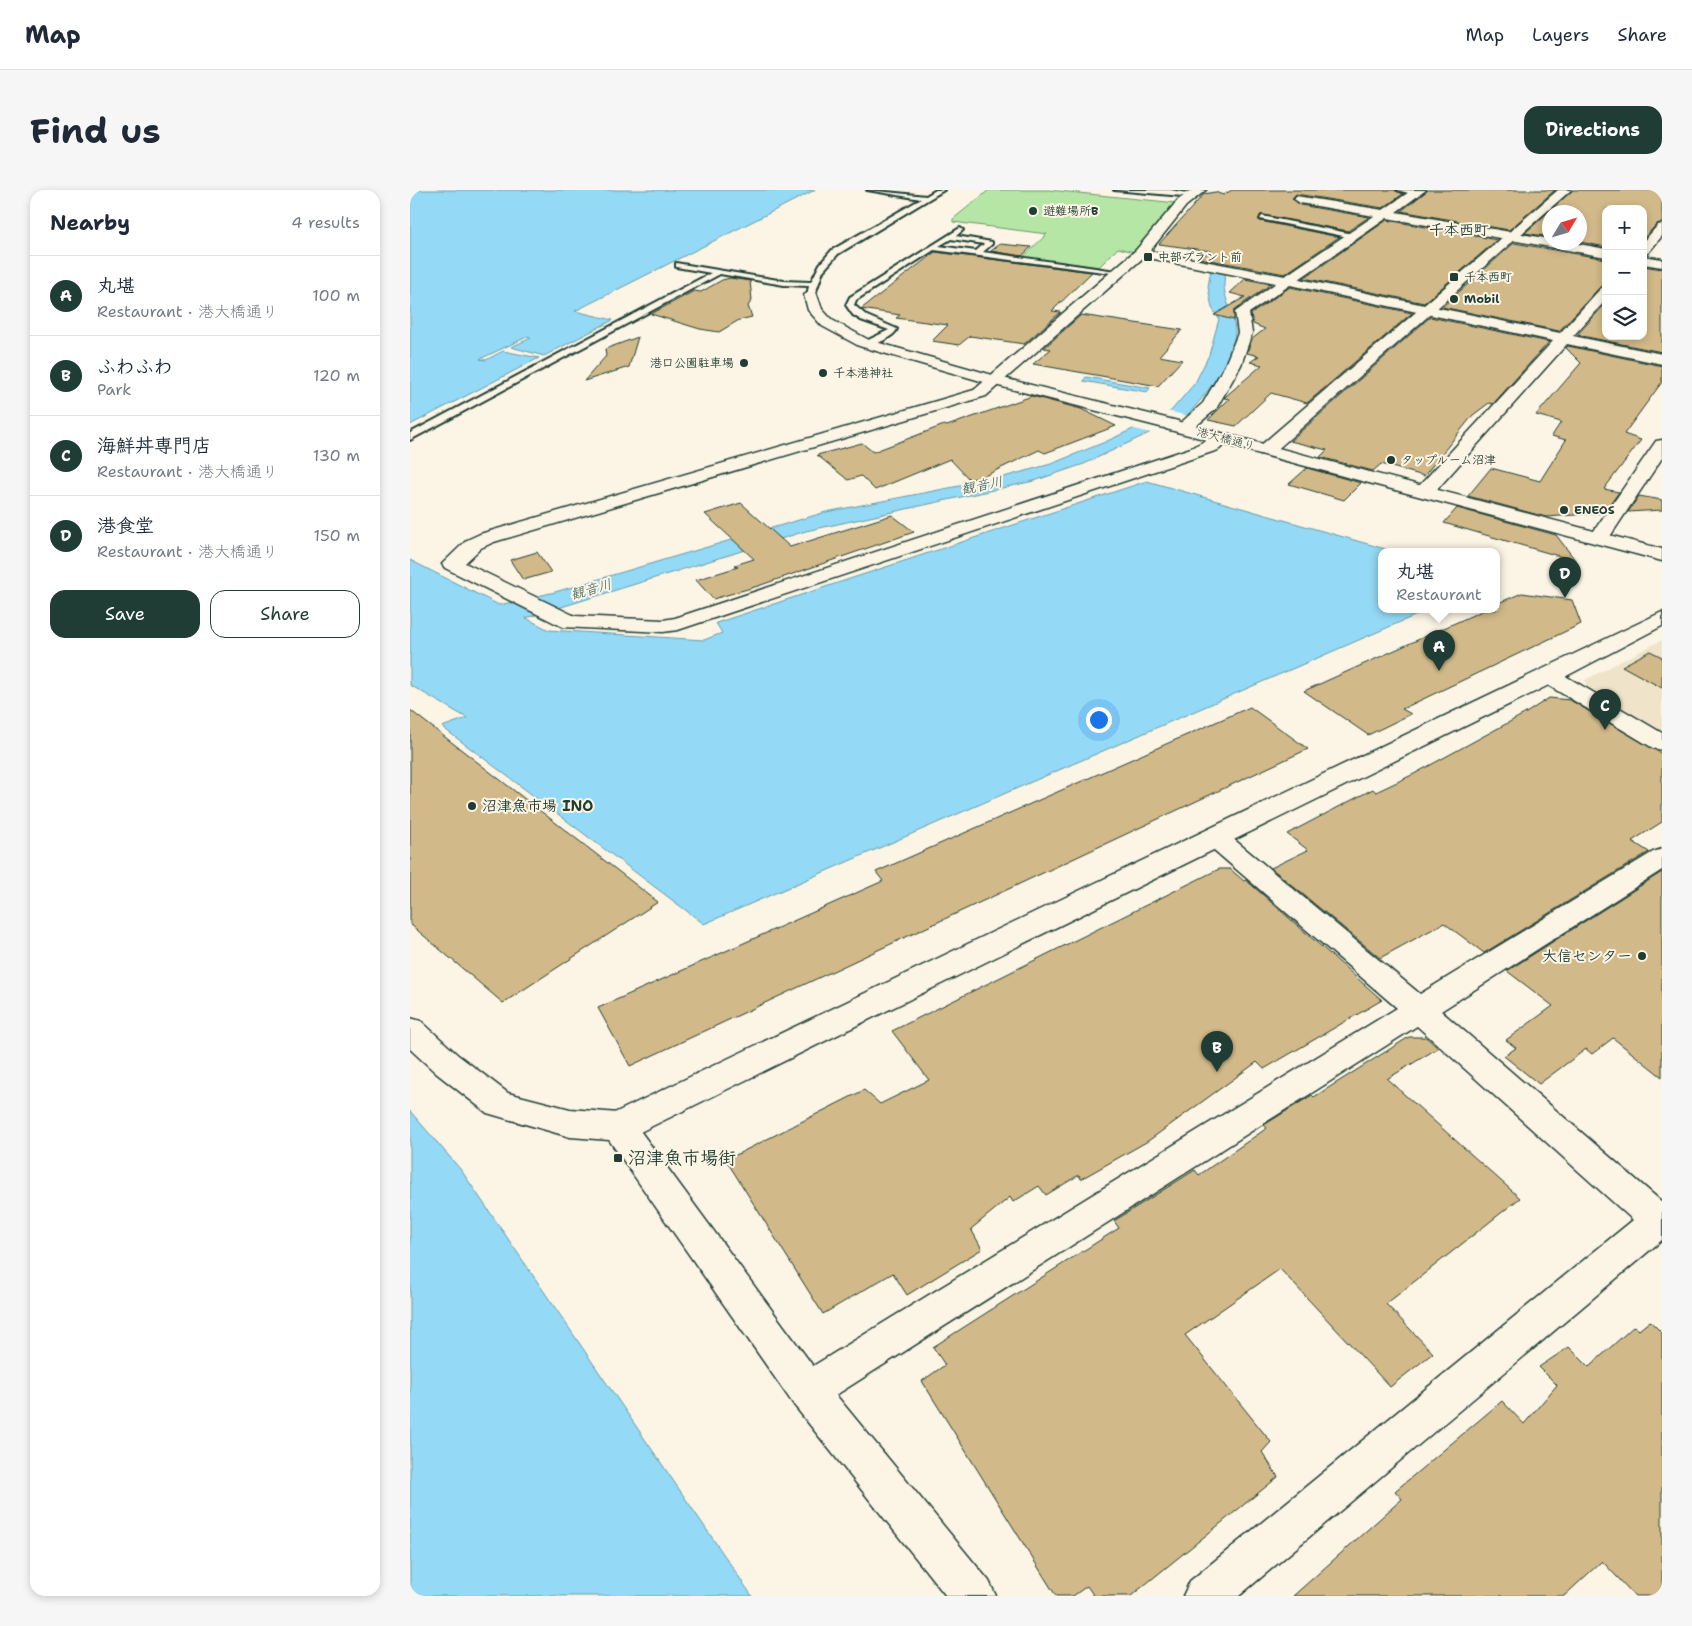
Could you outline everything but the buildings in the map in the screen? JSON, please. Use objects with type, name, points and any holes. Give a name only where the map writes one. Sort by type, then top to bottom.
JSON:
[{"type":"street","points":[[1266,450],[1565,190]]},
{"type":"street","points":[[1178,427],[1210,406],[1233,365],[1245,333],[1242,312],[1418,191]]},
{"type":"street","points":[[1200,192],[1182,203],[1140,253],[1120,272],[997,381],[980,393],[969,398],[486,538],[474,544],[452,564],[571,622],[662,626],[678,624],[1197,452],[1212,446],[1224,438]]},
{"type":"street","points":[[1300,199],[1602,252]]},
{"type":"street","points":[[1647,245],[1662,228]]},
{"type":"street","points":[[1140,253],[1288,281],[1662,359]]},
{"type":"street","points":[[1647,261],[1662,263]]},
{"type":"street","name":"港大橋通り","points":[[812,290],[815,310],[827,323],[848,336],[867,344],[997,381],[1224,438],[1662,554]]},
{"type":"street","points":[[1425,491],[1602,295]]},
{"type":"street","points":[[1600,538],[1662,445]]},
{"type":"street","points":[[410,1030],[447,1064],[498,1104],[570,1123],[618,1128],[1549,676],[1662,618]]},
{"type":"street","points":[[1549,676],[1662,743]]},
{"type":"street","points":[[1205,1596],[1661,1221],[1419,1010],[1216,838]]},
{"type":"street","points":[[808,1391],[1662,858]]},
{"type":"street","points":[[618,1128],[808,1391],[974,1596]]},
{"type":"lane","points":[[870,190],[926,198]]},
{"type":"lane","points":[[679,265],[784,283],[812,290],[823,264],[835,252],[941,190]]},
{"type":"lane","points":[[1118,190],[1200,192]]},
{"type":"lane","points":[[1400,190],[1418,191]]},
{"type":"lane","points":[[1262,218],[1353,236]]},
{"type":"lane","points":[[867,344],[892,332],[893,329],[864,318],[852,310],[850,305],[852,299],[936,248],[951,237],[958,227],[919,246]]},
{"type":"lane","points":[[951,237],[990,243],[978,253]]},
{"type":"lane","points":[[936,248],[1120,272]]},
{"type":"lane","points":[[410,437],[718,272]]},
{"type":"lane","points":[[865,290],[862,288],[866,280]]},
{"type":"shaded area","points":[[1662,640],[1662,734],[1587,689],[1585,680]]},
{"type":"green space","points":[[989,190],[1049,190],[1177,203],[1134,252],[1118,248],[1099,267],[1023,257],[1047,234],[953,222],[953,219]]},
{"type":"water","points":[[410,190],[815,190],[575,311],[613,320],[544,356],[511,347],[531,338],[529,336],[480,359],[486,360],[503,351],[539,358],[410,425]]},
{"type":"water","name":"観音川","points":[[1250,218],[1225,274],[1224,288],[1233,318],[1234,341],[1218,376],[1203,398],[1187,415],[1084,464],[1034,481],[806,531],[526,618],[549,630],[704,640],[722,633],[716,623],[1147,481],[1382,548],[1378,548],[1378,613],[1421,613],[704,924],[442,727],[467,718],[410,685],[410,560],[499,605],[555,592],[826,512],[1000,478],[1051,464],[1105,442],[1171,411],[1195,383],[1209,355],[1219,319],[1212,308],[1208,287],[1211,269],[1223,241]]},
{"type":"water","points":[[1086,377],[1150,388],[1147,392],[1083,381]]},
{"type":"water","points":[[410,1111],[461,1170],[752,1596],[410,1596]]},
{"type":"pier","points":[[1167,411],[1189,416],[1155,434],[1131,428]]},
{"type":"place","name":"避難場所B","points":[[1033,211]]},
{"type":"place","name":"中部プラント前","points":[[1148,257]]},
{"type":"place","name":"千本西町","points":[[1454,277]]},
{"type":"place","name":"Mobil","points":[[1454,299]]},
{"type":"place","name":"港口公園駐車場","points":[[744,363]]},
{"type":"place","name":"千本港神社","points":[[823,373]]},
{"type":"place","name":"タップルーム沼津","points":[[1391,460]]},
{"type":"place","name":"ENEOS","points":[[1564,510]]},
{"type":"place","name":"港食堂","points":[[1565,598]]},
{"type":"place","name":"丸堪","points":[[1439,671]]},
{"type":"place","name":"海鮮丼専門店","points":[[1605,730]]},
{"type":"place","name":"沼津魚市場 INO","points":[[472,806]]},
{"type":"place","name":"大信センター","points":[[1642,956]]},
{"type":"place","name":"ふわふわ","points":[[1217,1072]]},
{"type":"place","name":"沼津魚市場街","points":[[618,1158]]},
{"type":"district","name":"千本西町","points":[[1459,230]]}]
